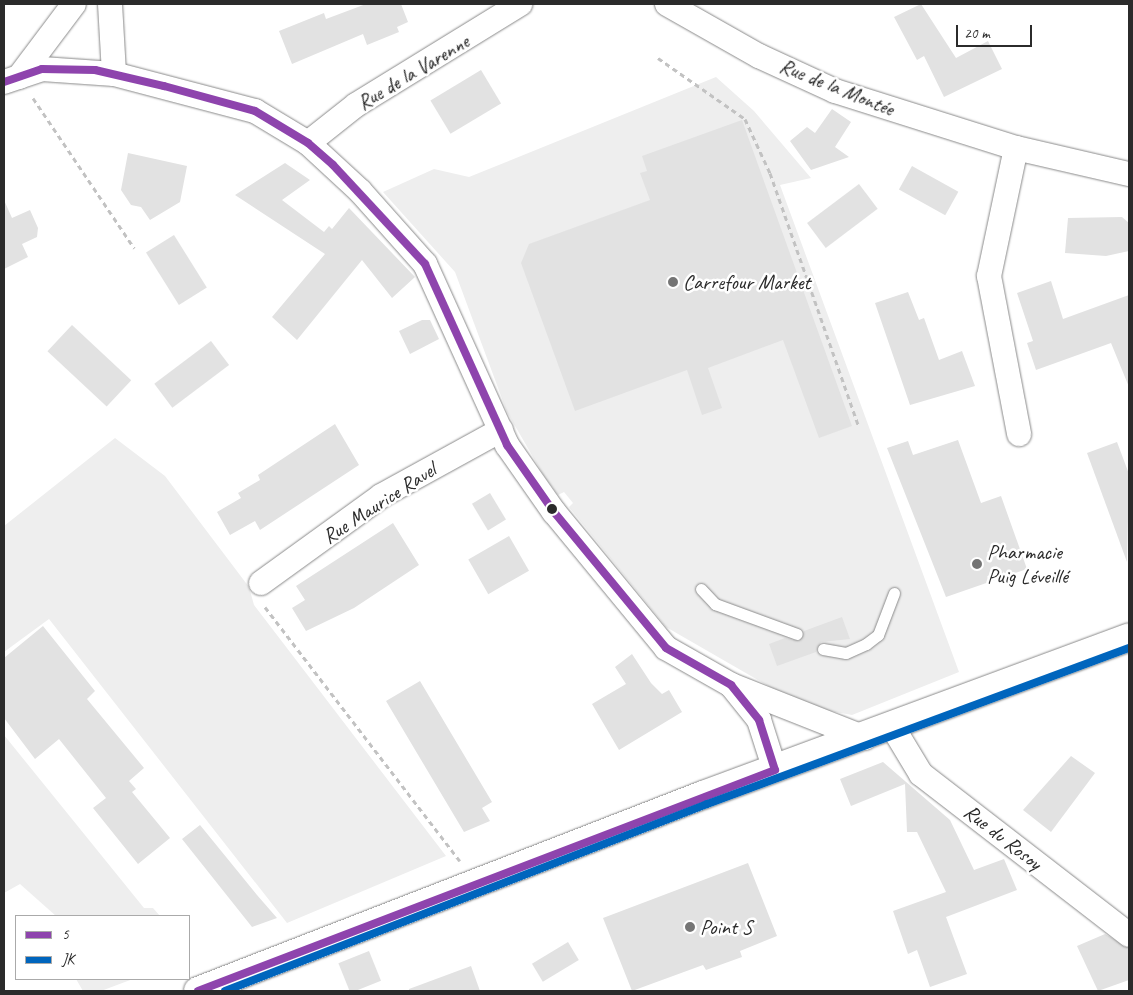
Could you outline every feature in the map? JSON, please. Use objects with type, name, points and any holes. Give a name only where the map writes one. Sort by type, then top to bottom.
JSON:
[{"type":"main road","points":[[198,991],[1129,637]]},
{"type":"street","points":[[11,80],[74,4]]},
{"type":"street","points":[[110,4],[114,74]]},
{"type":"street","name":"Rue de la Varenne","points":[[308,143],[356,105],[520,4]]},
{"type":"street","name":"Rue de la Montée","points":[[667,4],[759,56],[835,91],[1016,148],[1129,174]]},
{"type":"street","points":[[11,80],[42,69],[114,74],[255,112],[308,143],[360,191],[425,264],[501,430],[554,512],[666,648],[732,685],[866,738]]},
{"type":"street","points":[[1016,148],[990,276],[1019,434]]},
{"type":"street","name":"Rue Maurice Ravel","points":[[261,583],[381,496],[501,430]]},
{"type":"street","points":[[732,685],[759,720],[775,770]]},
{"type":"street","name":"Rue du Rosoy","points":[[892,726],[921,774],[1129,935]]},
{"type":"lane","points":[[701,589],[715,604],[797,634]]},
{"type":"lane","points":[[823,649],[846,653],[866,644],[878,634],[894,592]]},
{"type":"path","points":[[658,58],[745,119],[770,173],[859,427]]},
{"type":"path","points":[[11,80],[134,248]]},
{"type":"path","points":[[261,583],[265,608],[478,884]]},
{"type":"shaded area","points":[[716,77],[754,111],[811,178],[780,185],[959,672],[852,715],[803,706],[666,627],[569,507],[573,503],[564,492],[558,495],[544,476],[507,412],[455,272],[383,192],[434,169],[469,177]]},
{"type":"shaded area","points":[[115,438],[165,476],[249,587],[254,605],[446,856],[287,923],[49,619],[4,652],[4,526]]},
{"type":"shaded area","points":[[4,735],[144,908],[153,908],[159,915],[55,915],[20,884],[4,893]]},
{"type":"shaded area","points":[[77,980],[130,980],[101,991],[83,991]]},
{"type":"building","points":[[366,4],[401,4],[408,22],[397,27],[399,32],[367,45],[363,34],[292,64],[279,31],[324,13],[326,19]]},
{"type":"building","points":[[921,4],[956,58],[988,41],[1002,69],[944,97],[924,56],[917,60],[894,17]]},
{"type":"building","points":[[481,70],[501,103],[451,134],[430,100]]},
{"type":"building","points":[[832,109],[851,122],[835,147],[849,157],[811,170],[790,141],[807,127],[815,133]]},
{"type":"building","points":[[742,120],[852,426],[819,438],[783,340],[708,368],[722,408],[702,415],[687,370],[575,411],[521,263],[529,244],[650,200],[640,173],[647,171],[642,156]]},
{"type":"building","points":[[128,153],[187,166],[180,202],[150,220],[141,207],[131,205],[121,190]]},
{"type":"building","points":[[285,163],[310,180],[282,200],[324,232],[329,226],[332,229],[349,208],[415,277],[392,298],[362,260],[297,340],[272,317],[325,254],[235,195]]},
{"type":"building","points":[[912,166],[958,192],[945,215],[899,190]]},
{"type":"building","points":[[859,184],[878,209],[826,248],[807,223]]},
{"type":"building","points":[[4,200],[12,218],[30,210],[38,228],[37,237],[22,244],[28,257],[4,269]]},
{"type":"building","points":[[1122,217],[1129,223],[1129,251],[1106,256],[1065,253],[1068,218]]},
{"type":"building","points":[[174,235],[207,288],[179,305],[146,252]]},
{"type":"building","points":[[1051,281],[1063,319],[1129,295],[1129,387],[1111,343],[1036,370],[1027,343],[1033,341],[1017,293]]},
{"type":"building","points":[[908,292],[919,320],[924,318],[939,360],[962,351],[975,386],[910,405],[875,303]]},
{"type":"building","points":[[422,320],[430,320],[439,339],[410,354],[399,331]]},
{"type":"building","points":[[72,325],[131,380],[107,407],[47,351]]},
{"type":"building","points":[[211,341],[229,365],[172,408],[154,384]]},
{"type":"building","points":[[335,424],[359,465],[260,530],[255,521],[230,535],[217,512],[241,498],[238,493],[260,480],[258,475]]},
{"type":"building","points":[[958,440],[981,503],[1001,496],[1027,569],[946,597],[887,448],[908,441],[913,455]]},
{"type":"building","points":[[1117,442],[1129,474],[1127,562],[1087,453]]},
{"type":"building","points":[[490,493],[506,520],[488,530],[472,504]]},
{"type":"building","points":[[393,523],[419,565],[354,608],[306,631],[292,608],[305,600],[296,586]]},
{"type":"building","points":[[509,536],[529,571],[488,594],[468,560]]},
{"type":"building","points":[[842,617],[850,639],[821,642],[816,652],[777,666],[769,644],[785,638],[799,641],[804,631]]},
{"type":"building","points":[[43,626],[95,691],[87,699],[144,768],[129,781],[136,789],[132,792],[170,838],[138,864],[93,808],[106,798],[59,739],[35,759],[4,718],[4,658]]},
{"type":"building","points":[[632,654],[651,683],[662,694],[669,690],[682,712],[619,750],[592,704],[626,684],[615,667]]},
{"type":"building","points":[[420,681],[492,802],[482,808],[490,821],[464,832],[386,701]]},
{"type":"building","points":[[1071,756],[1095,773],[1051,832],[1023,810]]},
{"type":"building","points":[[883,762],[950,820],[974,870],[1004,859],[1017,890],[946,917],[967,974],[930,987],[917,950],[908,954],[893,911],[946,892],[917,832],[907,832],[905,784],[851,806],[840,779]]},
{"type":"building","points":[[200,825],[277,918],[252,927],[182,839]]},
{"type":"building","name":"Point S","points":[[748,863],[777,936],[740,951],[742,957],[706,970],[703,965],[632,991],[603,918]]},
{"type":"building","points":[[1105,934],[1129,948],[1129,980],[1098,991],[1077,946]]},
{"type":"building","points":[[568,942],[579,960],[543,982],[532,964]]},
{"type":"building","points":[[369,951],[381,981],[355,991],[350,991],[338,963]]},
{"type":"building","points":[[471,966],[480,991],[409,991],[409,989]]},
{"type":"transit line","name":"5","points":[[4,82],[42,69],[95,70],[164,86],[255,111],[308,143],[333,165],[425,264],[507,445],[554,512],[666,648],[731,685],[759,720],[775,770]]},
{"type":"transit line","name":"JK","points":[[225,991],[707,804],[1129,648]]},
{"type":"transit line","name":"5","points":[[198,991],[775,770]]},
{"type":"place","name":"Carrefour Market","points":[[673,282]]},
{"type":"place","name":"Pharmacie Puig Léveillé","points":[[977,564]]},
{"type":"place","name":"Point S","points":[[690,927]]}]
